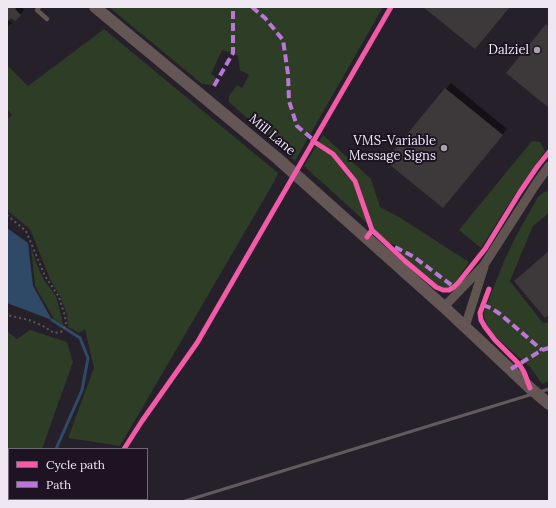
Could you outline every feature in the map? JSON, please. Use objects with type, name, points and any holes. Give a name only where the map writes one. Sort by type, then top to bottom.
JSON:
[{"type":"main road","name":"Mill Lane","points":[[95,7],[277,158],[444,307],[549,404]]},
{"type":"street","points":[[444,307],[484,265],[522,204],[548,170]]},
{"type":"street","points":[[465,327],[484,265]]},
{"type":"lane","points":[[39,7],[37,10],[47,19]]},
{"type":"path","points":[[7,214],[26,231],[45,276],[59,297],[65,316],[66,325],[61,332],[54,333],[29,320],[7,315]]},
{"type":"green space","points":[[109,7],[383,7],[295,161],[229,102],[229,96],[237,85],[242,88],[249,75],[240,70],[238,56],[222,50],[211,74],[216,78],[212,85],[202,84]]},
{"type":"green space","points":[[104,29],[278,173],[120,446],[68,438],[94,368],[85,329],[79,333],[68,327],[67,314],[60,296],[50,279],[30,229],[9,212],[7,205],[7,117],[9,118],[12,115],[7,109],[7,65],[28,86]]},
{"type":"green space","points":[[323,135],[371,179],[380,207],[399,217],[469,262],[454,284],[449,287],[438,285],[395,250],[398,246],[389,243],[304,166]]},
{"type":"green space","points":[[532,141],[540,142],[545,151],[517,191],[481,248],[459,230]]},
{"type":"green space","points":[[549,191],[549,213],[533,226],[510,281],[543,323],[549,322],[549,381],[542,384],[530,367],[497,338],[488,327],[484,318],[484,312],[504,261],[516,236],[538,197],[544,192]]},
{"type":"green space","points":[[31,247],[44,280],[56,296],[63,325],[54,319],[35,286]]},
{"type":"green space","points":[[30,330],[67,342],[73,362],[42,448],[8,448],[7,479],[7,331],[17,339]]},
{"type":"green space","points":[[8,486],[8,500],[92,500],[7,501]]},
{"type":"water","points":[[7,228],[28,243],[33,286],[52,320],[7,303]]},
{"type":"building","points":[[7,7],[18,7],[15,9],[21,15],[15,21],[11,18],[7,22]]},
{"type":"building","points":[[423,7],[510,7],[475,49]]},
{"type":"building","name":"Dalziel","points":[[546,24],[549,27],[549,108],[506,73]]},
{"type":"building","name":"VMS-Variable Message Signs","points":[[445,88],[503,135],[443,208],[385,161]]},
{"type":"building","points":[[549,251],[549,315],[545,318],[514,281]]},
{"type":"waterway","points":[[52,320],[80,338],[88,358],[82,390],[56,448]]},
{"type":"railway","points":[[185,501],[549,389]]},
{"type":"marked path","points":[[214,86],[233,53],[233,7]]},
{"type":"marked path","points":[[252,7],[265,18],[283,40],[288,74],[289,101],[297,126],[316,142]]},
{"type":"marked path","points":[[395,247],[414,257],[454,287]]},
{"type":"marked path","points":[[483,305],[500,314],[542,350]]},
{"type":"marked path","points":[[511,369],[542,350],[549,348]]},
{"type":"cycle path","points":[[125,448],[197,343],[391,7]]},
{"type":"cycle path","points":[[313,141],[333,154],[355,181],[372,230],[367,237]]},
{"type":"cycle path","points":[[372,230],[405,261],[436,287],[443,290],[449,290],[458,283],[485,249],[520,192],[549,152]]},
{"type":"cycle path","points":[[489,289],[480,313],[481,320],[495,340],[519,364],[524,372],[530,388]]},
{"type":"place","name":"Dalziel","points":[[537,50]]},
{"type":"place","name":"VMS-Variable Message Signs","points":[[444,148]]}]
